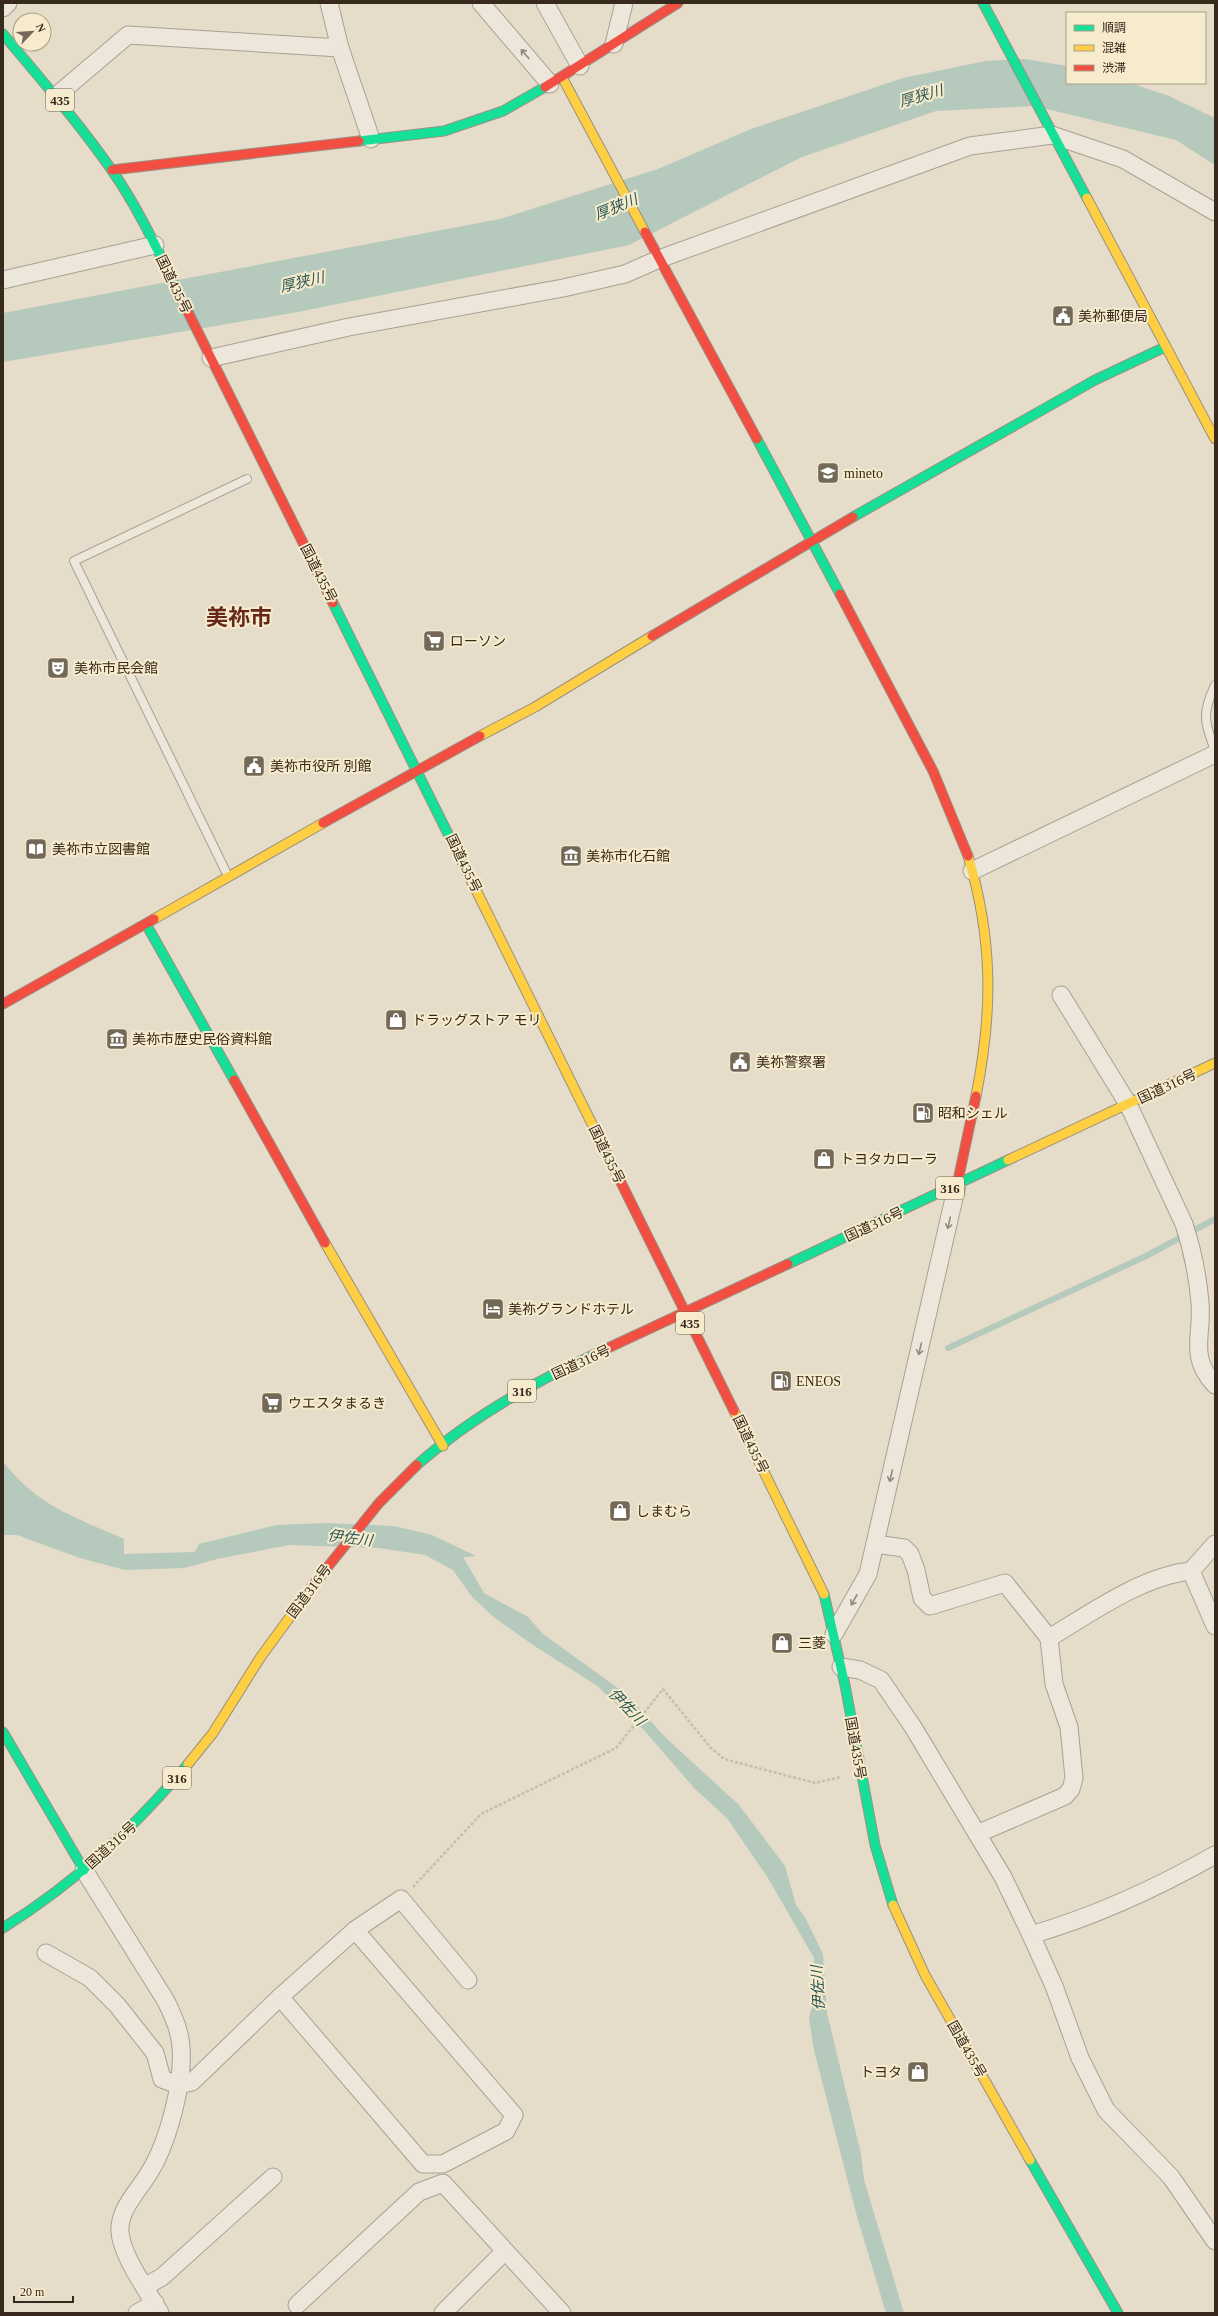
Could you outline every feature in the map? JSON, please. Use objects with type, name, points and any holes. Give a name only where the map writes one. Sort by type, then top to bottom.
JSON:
[{"type":"main road","points":[[112,170],[444,131],[478,122],[503,111],[556,81],[678,3]]},
{"type":"main road","points":[[983,3],[1215,439]]},
{"type":"main road","name":"国道435号","points":[[3,34],[56,96],[112,170],[158,252],[417,769],[825,1596],[841,1667],[860,1773],[875,1845],[895,1910],[925,1975],[1118,2313]]},
{"type":"main road","points":[[556,81],[611,168],[811,540],[932,771],[954,818],[972,871],[985,926],[990,1003],[982,1065],[957,1185]]},
{"type":"main road","points":[[3,1004],[417,769],[535,707],[811,540],[1095,380],[1165,347]]},
{"type":"main road","points":[[146,924],[371,1325],[443,1446]]},
{"type":"main road","name":"国道316号","points":[[3,1928],[44,1902],[124,1837],[160,1798],[212,1734],[255,1664],[344,1544],[381,1502],[443,1446],[518,1393],[559,1371],[1215,1063]]},
{"type":"main road","points":[[3,1732],[84,1870]]},
{"type":"street","points":[[3,8],[8,3]]},
{"type":"street","points":[[329,3],[340,48],[371,139]]},
{"type":"street","points":[[481,3],[556,81]]},
{"type":"street","points":[[546,3],[580,66]]},
{"type":"street","points":[[614,44],[624,3]]},
{"type":"street","points":[[56,96],[128,36],[340,48]]},
{"type":"street","points":[[209,353],[625,274],[657,254],[970,146],[1052,135],[1123,159],[1215,212]]},
{"type":"street","points":[[3,280],[158,252]]},
{"type":"street","points":[[972,871],[1215,754]]},
{"type":"street","points":[[1061,995],[1128,1104],[1184,1224],[1190,1242],[1200,1304],[1198,1351],[1201,1365],[1215,1385]]},
{"type":"street","points":[[834,1634],[868,1574],[957,1185]]},
{"type":"street","points":[[875,1544],[904,1548],[910,1554],[916,1570],[922,1598],[930,1606],[1005,1583],[1049,1638],[1054,1684],[1069,1727],[1074,1778],[1071,1789],[1065,1796],[977,1834]]},
{"type":"street","points":[[1049,1638],[1112,1598],[1176,1572],[1191,1571],[1215,1544]]},
{"type":"street","points":[[1191,1571],[1215,1626]]},
{"type":"street","points":[[841,1667],[860,1670],[881,1680],[913,1728],[1003,1877],[1032,1935],[1054,1986],[1080,2058],[1106,2110],[1171,2177],[1215,2240]]},
{"type":"street","points":[[1032,1935],[1067,1925],[1112,1906],[1180,1875],[1215,1855]]},
{"type":"street","points":[[84,1870],[166,2001],[176,2021],[181,2047],[178,2085],[168,2132],[162,2150],[123,2214],[120,2231],[123,2248],[158,2308],[137,2313]]},
{"type":"street","points":[[46,1953],[90,1978],[117,2005],[155,2053],[162,2078],[178,2085],[192,2082],[280,1997],[355,1930],[401,1899],[468,1980]]},
{"type":"street","points":[[280,1997],[423,2164],[443,2164],[506,2131],[514,2115],[355,1930]]},
{"type":"street","points":[[146,2286],[162,2277],[274,2177]]},
{"type":"street","points":[[297,2310],[419,2192],[443,2183],[504,2252],[562,2313]]},
{"type":"street","points":[[444,2313],[504,2252]]},
{"type":"lane","points":[[229,876],[74,562],[247,479]]},
{"type":"lane","points":[[1215,685],[1207,702],[1205,727],[1215,750]]},
{"type":"path","points":[[401,1899],[481,1814],[616,1748],[663,1689],[710,1747],[724,1759],[815,1783],[860,1773]]},
{"type":"water","name":"厚狭川","points":[[1025,59],[1066,66],[1066,84],[1133,84],[1169,96],[1215,118],[1215,165],[1176,140],[1034,106],[936,111],[802,157],[629,245],[298,312],[3,362],[3,313],[500,219],[658,169],[751,129],[903,78],[986,61]]},
{"type":"water","name":"伊佐川","points":[[3,1461],[15,1476],[29,1489],[58,1509],[124,1539],[124,1554],[195,1552],[199,1544],[276,1525],[326,1523],[394,1526],[432,1535],[476,1556],[463,1557],[484,1593],[528,1617],[543,1634],[626,1694],[667,1739],[739,1805],[785,1866],[796,1905],[805,1917],[823,1954],[827,2013],[861,2154],[864,2180],[904,2313],[886,2313],[856,2213],[814,2050],[809,2018],[813,2003],[814,1958],[768,1878],[727,1818],[695,1789],[644,1730],[596,1685],[533,1645],[495,1618],[472,1597],[453,1570],[425,1555],[379,1548],[289,1545],[217,1559],[184,1568],[125,1570],[80,1558],[17,1535],[3,1535]]},
{"type":"waterway","points":[[948,1348],[1146,1256],[1215,1219]]},
{"type":"traffic: fast","points":[[983,3],[1087,198]]},
{"type":"traffic: fast","points":[[3,34],[72,117],[111,169],[139,214],[179,294]]},
{"type":"traffic: fast","points":[[359,141],[444,131],[503,111],[545,87]]},
{"type":"traffic: fast","points":[[853,517],[1095,380],[1165,347]]},
{"type":"traffic: fast","points":[[757,439],[840,594]]},
{"type":"traffic: fast","points":[[333,603],[472,882]]},
{"type":"traffic: fast","points":[[146,924],[234,1080]]},
{"type":"traffic: fast","points":[[788,1264],[1008,1160]]},
{"type":"traffic: fast","points":[[417,1465],[458,1432],[523,1390],[593,1355]]},
{"type":"traffic: fast","points":[[824,1594],[845,1685],[875,1845],[893,1905]]},
{"type":"traffic: fast","points":[[3,1732],[84,1870]]},
{"type":"traffic: fast","points":[[3,1928],[55,1893],[102,1854],[146,1811],[188,1764]]},
{"type":"traffic: fast","points":[[1030,2160],[1118,2313]]},
{"type":"traffic: slow","points":[[562,77],[645,232]]},
{"type":"traffic: slow","points":[[1087,198],[1215,439]]},
{"type":"traffic: slow","points":[[480,736],[535,707],[652,636]]},
{"type":"traffic: slow","points":[[154,919],[323,823]]},
{"type":"traffic: slow","points":[[968,856],[982,917],[988,975],[988,1005],[982,1065],[976,1096]]},
{"type":"traffic: slow","points":[[472,882],[597,1134]]},
{"type":"traffic: slow","points":[[1008,1160],[1215,1063]]},
{"type":"traffic: slow","points":[[325,1243],[443,1446]]},
{"type":"traffic: slow","points":[[734,1411],[824,1594]]},
{"type":"traffic: slow","points":[[188,1764],[213,1733],[260,1658],[314,1584]]},
{"type":"traffic: slow","points":[[893,1905],[925,1975],[1030,2160]]},
{"type":"traffic: jam","points":[[545,87],[678,3]]},
{"type":"traffic: jam","points":[[112,170],[359,141]]},
{"type":"traffic: jam","points":[[645,232],[757,439]]},
{"type":"traffic: jam","points":[[179,294],[333,603]]},
{"type":"traffic: jam","points":[[652,636],[853,517]]},
{"type":"traffic: jam","points":[[840,594],[933,771],[968,856]]},
{"type":"traffic: jam","points":[[323,823],[480,736]]},
{"type":"traffic: jam","points":[[3,1004],[154,919]]},
{"type":"traffic: jam","points":[[234,1080],[325,1243]]},
{"type":"traffic: jam","points":[[957,1185],[976,1096]]},
{"type":"traffic: jam","points":[[597,1134],[734,1411]]},
{"type":"traffic: jam","points":[[593,1355],[788,1264]]},
{"type":"traffic: jam","points":[[314,1584],[379,1503],[417,1465]]},
{"type":"place","name":"美祢郵便局","points":[[1063,316]]},
{"type":"place","name":"mineto","points":[[828,473]]},
{"type":"place","name":"ローソン","points":[[434,641]]},
{"type":"place","name":"美祢市民会館","points":[[58,668]]},
{"type":"place","name":"美祢市役所 別館","points":[[254,766]]},
{"type":"place","name":"美祢市立図書館","points":[[36,849]]},
{"type":"place","name":"美袮市化石館","points":[[571,856]]},
{"type":"place","name":"ドラッグストア モリ","points":[[396,1020]]},
{"type":"place","name":"美袮市歴史民俗資料館","points":[[117,1039]]},
{"type":"place","name":"美祢警察署","points":[[740,1062]]},
{"type":"place","name":"昭和シェル","points":[[923,1113]]},
{"type":"place","name":"トヨタカローラ","points":[[824,1159]]},
{"type":"place","name":"美祢グランドホテル","points":[[493,1309]]},
{"type":"place","name":"ENEOS","points":[[781,1381]]},
{"type":"place","name":"ウエスタまるき","points":[[272,1403]]},
{"type":"place","name":"しまむら","points":[[620,1511]]},
{"type":"place","name":"三菱","points":[[782,1643]]},
{"type":"place","name":"トヨタ","points":[[918,2072]]},
{"type":"district","name":"美祢市","points":[[239,617]]}]
